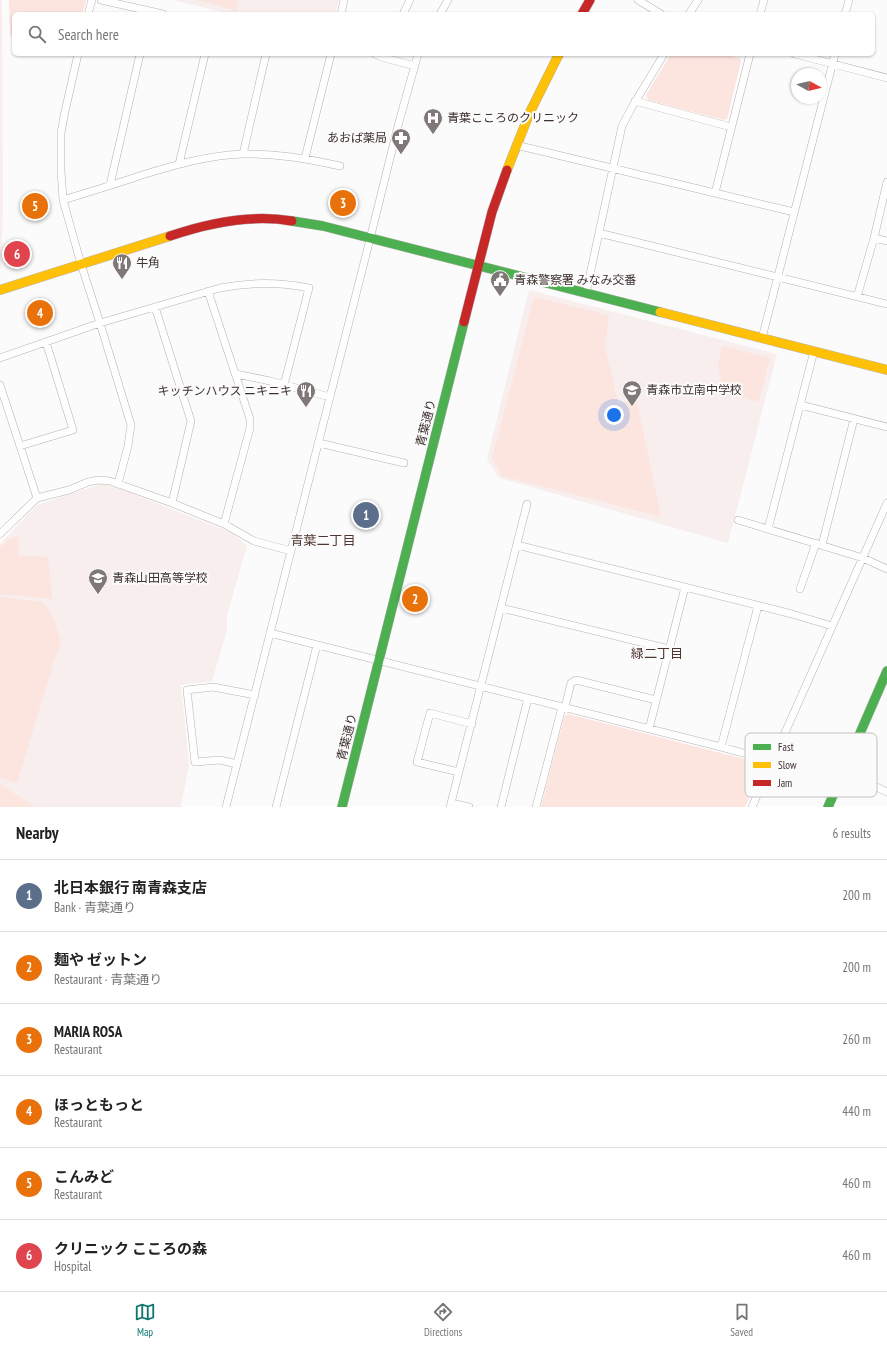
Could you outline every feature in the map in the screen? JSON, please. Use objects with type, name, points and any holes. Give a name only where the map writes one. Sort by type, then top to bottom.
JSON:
[{"type":"street","points":[[89,12],[92,0]]},
{"type":"street","points":[[101,0],[150,12]]},
{"type":"street","points":[[341,12],[344,0]]},
{"type":"street","points":[[404,12],[410,0]]},
{"type":"street","points":[[441,12],[448,0]]},
{"type":"street","points":[[583,12],[590,0]]},
{"type":"street","points":[[638,0],[658,12]]},
{"type":"street","points":[[690,12],[698,0]]},
{"type":"street","points":[[761,12],[764,0]]},
{"type":"street","points":[[846,12],[849,0]]},
{"type":"street","points":[[78,56],[64,116],[62,133],[61,171],[63,200],[81,264],[131,425],[128,446],[118,484]]},
{"type":"street","points":[[110,185],[140,56]]},
{"type":"street","points":[[179,164],[205,56]]},
{"type":"street","points":[[243,154],[266,56]]},
{"type":"street","points":[[305,158],[330,56]]},
{"type":"street","points":[[382,56],[415,66]]},
{"type":"street","points":[[226,807],[399,122],[418,56]]},
{"type":"street","name":"青葉通り","points":[[342,807],[492,212],[516,145],[538,94],[558,56]]},
{"type":"street","points":[[586,293],[622,126],[635,101],[663,56]]},
{"type":"street","points":[[715,193],[748,56]]},
{"type":"street","points":[[803,56],[887,78]]},
{"type":"street","points":[[762,338],[835,56]]},
{"type":"street","points":[[635,101],[731,127]]},
{"type":"street","points":[[516,145],[794,212]]},
{"type":"street","points":[[63,200],[179,164],[217,157],[243,154],[305,158],[340,166]]},
{"type":"street","points":[[857,297],[874,238],[887,182]]},
{"type":"street","points":[[0,290],[191,229],[219,223],[280,219],[323,226],[478,267],[887,370]]},
{"type":"street","points":[[599,233],[887,304]]},
{"type":"street","points":[[874,238],[887,241]]},
{"type":"street","points":[[0,358],[100,323],[208,291],[237,284],[288,284],[309,288],[284,385]]},
{"type":"street","points":[[208,291],[250,419],[250,428],[224,524]]},
{"type":"street","points":[[155,307],[191,421],[172,503]]},
{"type":"street","points":[[20,446],[72,430],[46,342]]},
{"type":"street","points":[[768,529],[814,351]]},
{"type":"street","points":[[236,374],[330,397]]},
{"type":"street","points":[[0,385],[36,498]]},
{"type":"street","points":[[801,405],[887,427]]},
{"type":"street","points":[[800,589],[819,544],[854,419]]},
{"type":"street","points":[[319,442],[404,463]]},
{"type":"street","points":[[0,534],[36,498],[69,490],[88,482],[98,480],[110,481],[172,503],[224,524],[254,541],[291,551]]},
{"type":"street","points":[[785,733],[887,503]]},
{"type":"street","points":[[469,807],[450,805],[482,686],[527,504]]},
{"type":"street","points":[[738,520],[863,558],[887,569]]},
{"type":"street","points":[[517,545],[792,614],[832,626]]},
{"type":"street","points":[[649,729],[685,587]]},
{"type":"street","points":[[721,747],[758,606]]},
{"type":"street","points":[[501,608],[669,649]]},
{"type":"street","points":[[270,633],[745,753]]},
{"type":"street","points":[[276,807],[317,645]]},
{"type":"street","points":[[860,733],[887,671]]},
{"type":"street","points":[[536,807],[563,707],[572,683],[576,680],[656,700]]},
{"type":"street","points":[[237,764],[220,760],[195,762],[187,690],[213,687],[254,695]]},
{"type":"street","points":[[500,807],[528,698]]},
{"type":"street","points":[[459,772],[417,762],[428,720],[430,714],[472,724]]},
{"type":"street","points":[[877,787],[887,792]]},
{"type":"street","points":[[752,807],[757,797]]},
{"type":"street","points":[[828,807],[832,797]]},
{"type":"shaded area","points":[[0,0],[2,0],[3,206],[1,269],[0,269]]},
{"type":"shaded area","points":[[9,0],[86,0],[83,12],[12,12],[12,36],[10,35]]},
{"type":"shaded area","points":[[172,0],[339,0],[336,12],[223,12]]},
{"type":"shaded area","points":[[197,0],[238,0],[237,11]]},
{"type":"shaded area","points":[[670,56],[732,56],[740,58],[741,61],[727,119],[724,120],[648,100],[646,95]]},
{"type":"shaded area","name":"青森市立南中学校","points":[[529,290],[777,354],[728,543],[499,478],[487,459]]},
{"type":"shaded area","points":[[534,297],[609,315],[605,346],[618,403],[637,401],[661,517],[502,476],[492,458]]},
{"type":"shaded area","points":[[722,346],[770,358],[759,402],[723,392],[718,364]]},
{"type":"shaded area","points":[[102,484],[121,489],[232,533],[247,546],[227,615],[227,630],[212,681],[181,685],[189,765],[181,807],[0,807],[0,544],[37,505]]},
{"type":"shaded area","points":[[18,536],[19,556],[48,557],[52,599],[0,594],[0,548],[9,539]]},
{"type":"shaded area","points":[[0,597],[43,602],[54,619],[61,643],[53,664],[17,783],[0,778]]},
{"type":"shaded area","points":[[568,714],[745,759],[745,797],[749,797],[745,807],[541,807],[564,717]]},
{"type":"shaded area","points":[[0,784],[35,807],[0,807]]},
{"type":"traffic: fast","points":[[292,221],[323,226],[660,312]]},
{"type":"traffic: fast","points":[[342,807],[464,322]]},
{"type":"traffic: fast","points":[[860,733],[887,671]]},
{"type":"traffic: fast","points":[[828,807],[832,797]]},
{"type":"traffic: slow","points":[[507,170],[530,112],[558,56]]},
{"type":"traffic: slow","points":[[0,290],[170,236]]},
{"type":"traffic: slow","points":[[660,312],[887,370]]},
{"type":"traffic: jam","points":[[583,12],[590,0]]},
{"type":"traffic: jam","points":[[464,322],[492,212],[507,170]]},
{"type":"traffic: jam","points":[[170,236],[199,227],[246,219],[277,219],[292,221]]},
{"type":"place","name":"青葉こころのクリニック","points":[[433,135]]},
{"type":"place","name":"あおば薬局","points":[[401,155]]},
{"type":"place","name":"MARIA ROSA","points":[[343,203]]},
{"type":"place","name":"こんみど","points":[[35,206]]},
{"type":"place","name":"クリニック こころの森","points":[[17,254]]},
{"type":"place","name":"牛角","points":[[122,280]]},
{"type":"place","name":"青森警察署 みなみ交番","points":[[500,297]]},
{"type":"place","name":"ほっともっと","points":[[40,313]]},
{"type":"place","name":"青森市立南中学校","points":[[632,407]]},
{"type":"place","name":"キッチンハウス ニキニキ","points":[[306,408]]},
{"type":"place","name":"北日本銀行 南青森支店","points":[[366,515]]},
{"type":"place","name":"青森山田高等学校","points":[[98,595]]},
{"type":"place","name":"麺や ゼットン","points":[[415,599]]},
{"type":"district","name":"青葉二丁目","points":[[323,540]]},
{"type":"district","name":"緑二丁目","points":[[657,653]]}]
